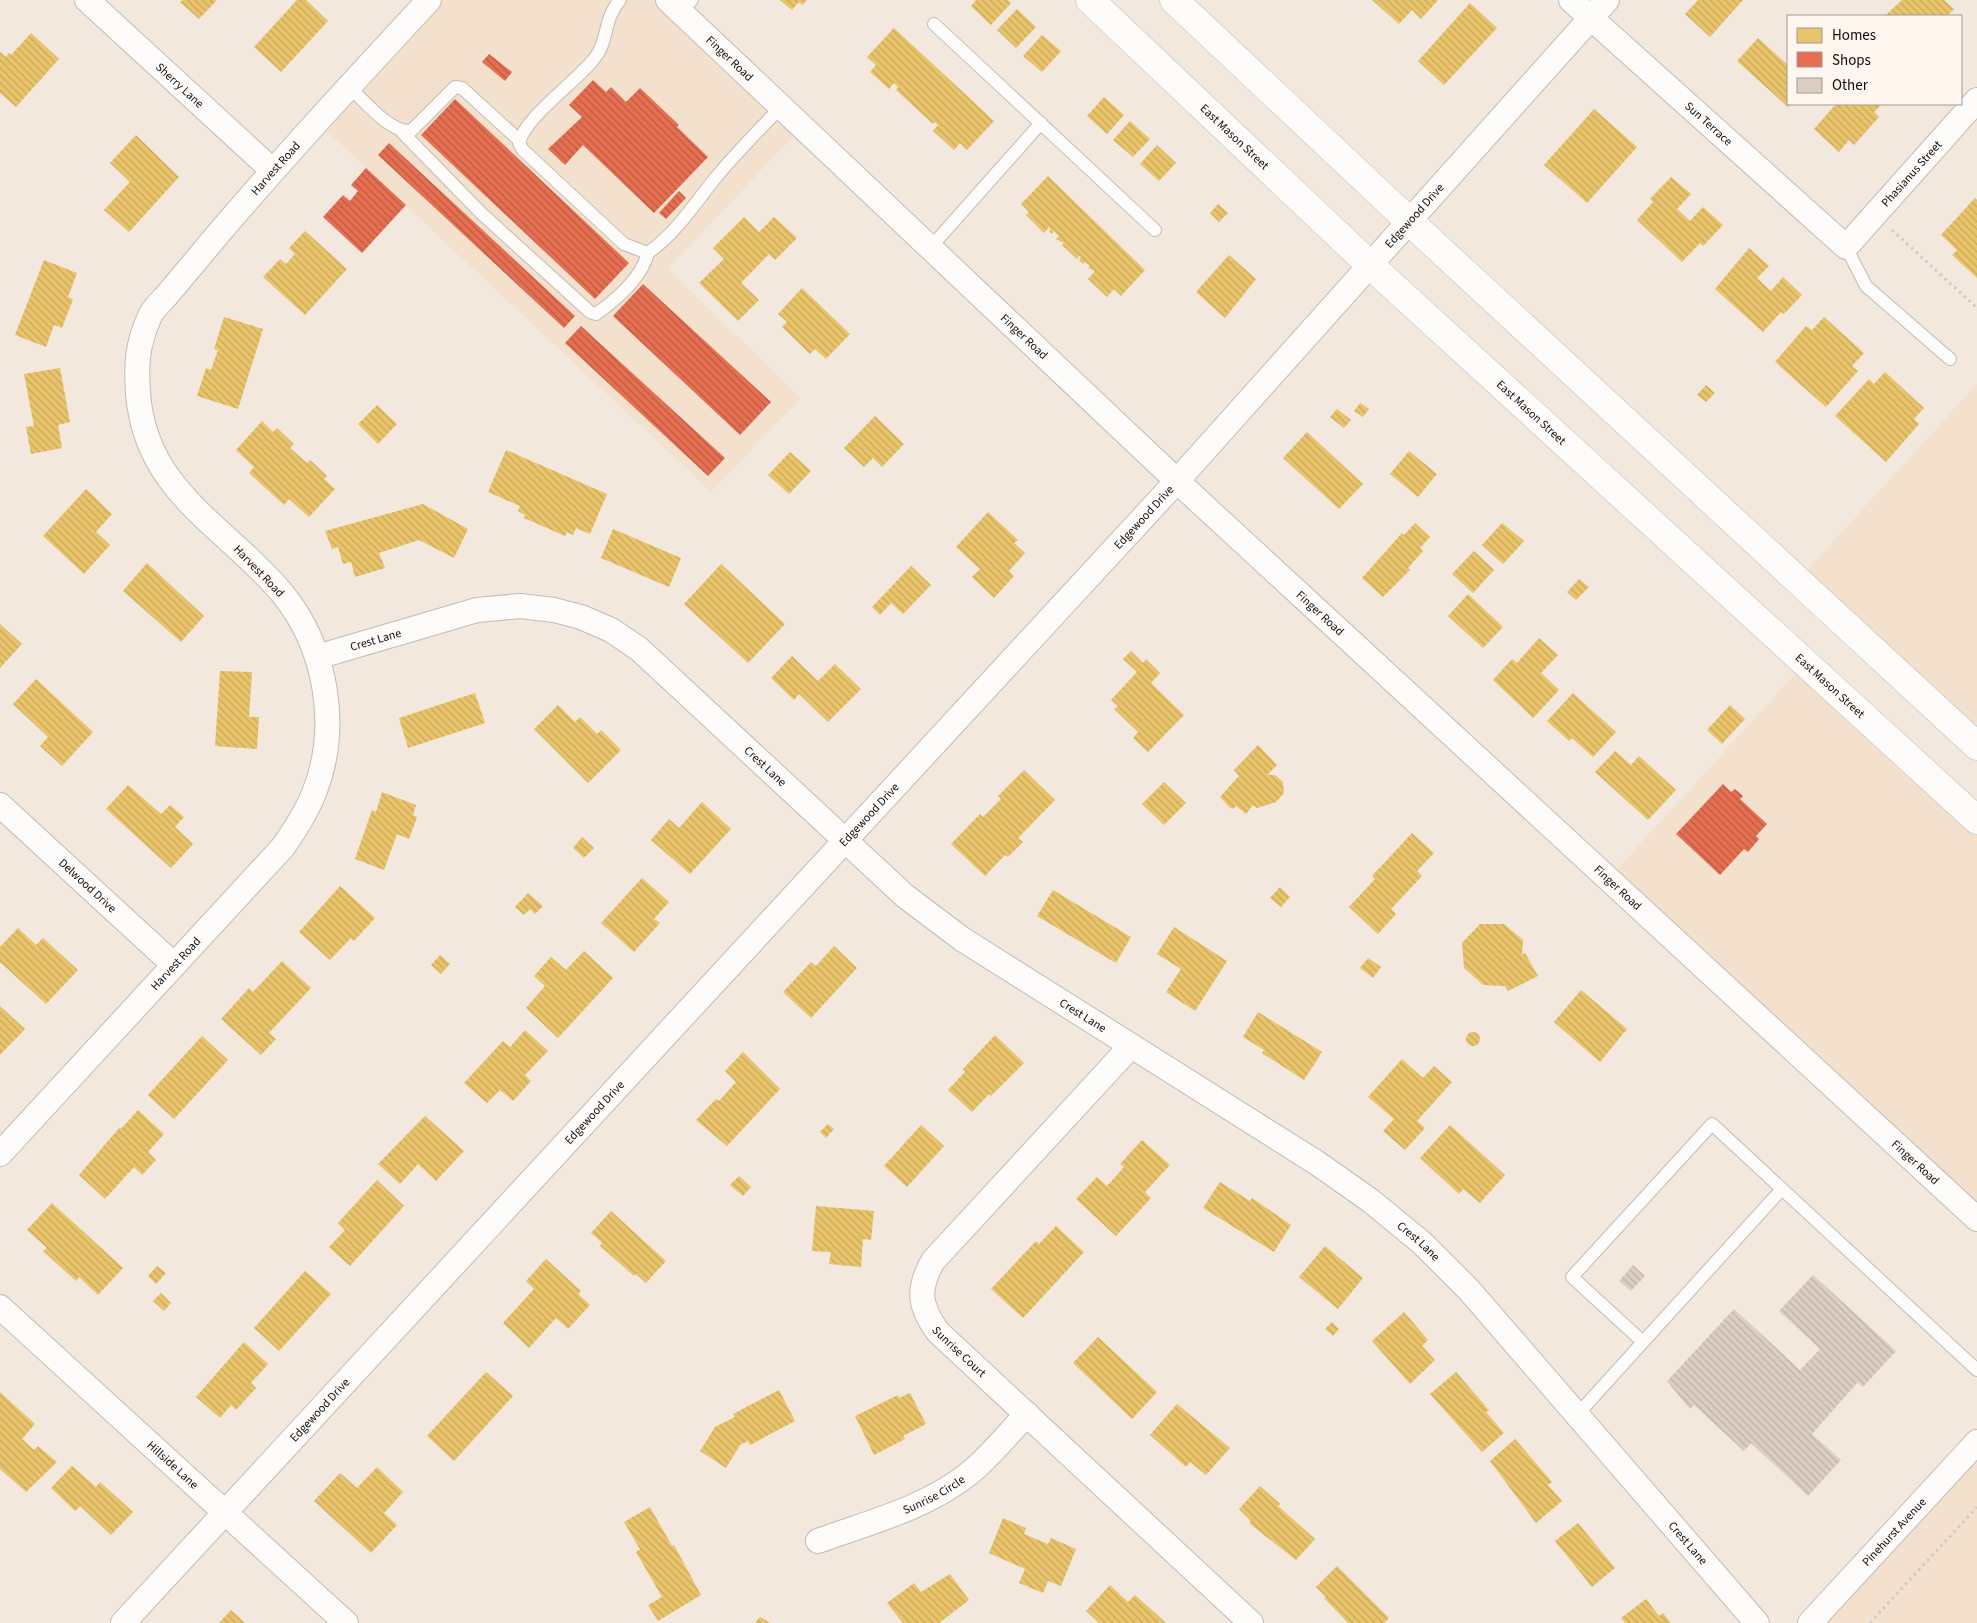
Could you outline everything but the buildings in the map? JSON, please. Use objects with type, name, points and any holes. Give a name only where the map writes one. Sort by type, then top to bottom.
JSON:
[{"type":"main road","name":"East Mason Street","points":[[1090,0],[1370,265],[1977,820]]},
{"type":"main road","points":[[1174,0],[1409,221],[1977,746]]},
{"type":"street","name":"Sherry Lane","points":[[87,0],[272,170]]},
{"type":"street","name":"Harvest Road","points":[[0,1154],[283,847],[301,821],[314,793],[322,767],[327,730],[326,696],[317,657],[302,623],[283,594],[178,492],[156,462],[140,411],[136,358],[150,315],[272,170],[429,0]]},
{"type":"street","name":"Sun Terrace","points":[[1571,0],[1846,247]]},
{"type":"street","name":"Edgewood Drive","points":[[123,1623],[1177,481],[1607,0]]},
{"type":"street","name":"Finger Road","points":[[680,4],[781,107],[1177,481],[1977,1219]]},
{"type":"street","name":"Phasianus Street","points":[[1846,247],[1977,100]]},
{"type":"street","name":"Crest Lane","points":[[317,657],[477,610],[520,606],[554,610],[581,617],[611,630],[640,649],[844,842],[905,896],[962,939],[1316,1163],[1378,1207],[1422,1243],[1469,1290],[1757,1623]]},
{"type":"street","name":"Delwood Drive","points":[[0,805],[174,965]]},
{"type":"street","name":"Sunrise Court","points":[[1131,1046],[933,1261],[925,1275],[922,1286],[923,1306],[928,1319],[938,1332],[1251,1623]]},
{"type":"street","name":"Hillside Lane","points":[[0,1306],[346,1623]]},
{"type":"street","name":"Sunrise Circle","points":[[818,1541],[915,1505],[942,1492],[970,1472],[1026,1414]]},
{"type":"street","name":"Pinehurst Avenue","points":[[1810,1623],[1977,1442]]},
{"type":"lane","points":[[620,0],[608,18],[604,42],[594,59],[546,107],[521,135],[520,141],[523,150],[624,244],[648,253]]},
{"type":"lane","points":[[934,24],[1155,230]]},
{"type":"lane","points":[[349,87],[391,126],[402,132],[481,214],[590,312],[596,314],[607,306],[645,267],[648,253],[691,210],[735,154],[781,107]]},
{"type":"lane","points":[[402,132],[412,131],[455,87],[462,88],[520,141]]},
{"type":"lane","points":[[930,248],[1041,123]]},
{"type":"lane","points":[[1846,247],[1866,286],[1950,359]]},
{"type":"lane","points":[[1643,1342],[1572,1277],[1712,1124],[1977,1370]]},
{"type":"lane","points":[[1577,1415],[1782,1189]]},
{"type":"path","points":[[1875,214],[1977,308]]},
{"type":"path","points":[[1870,1623],[1977,1507]]},
{"type":"shaded area","points":[[429,0],[668,0],[802,127],[668,269],[801,398],[711,492],[317,122]]},
{"type":"shaded area","points":[[1977,384],[1977,746],[1798,580]]},
{"type":"shaded area","points":[[1805,663],[1977,820],[1977,1219],[1608,879]]},
{"type":"shaded area","points":[[1977,1442],[1977,1623],[1810,1623]]}]
